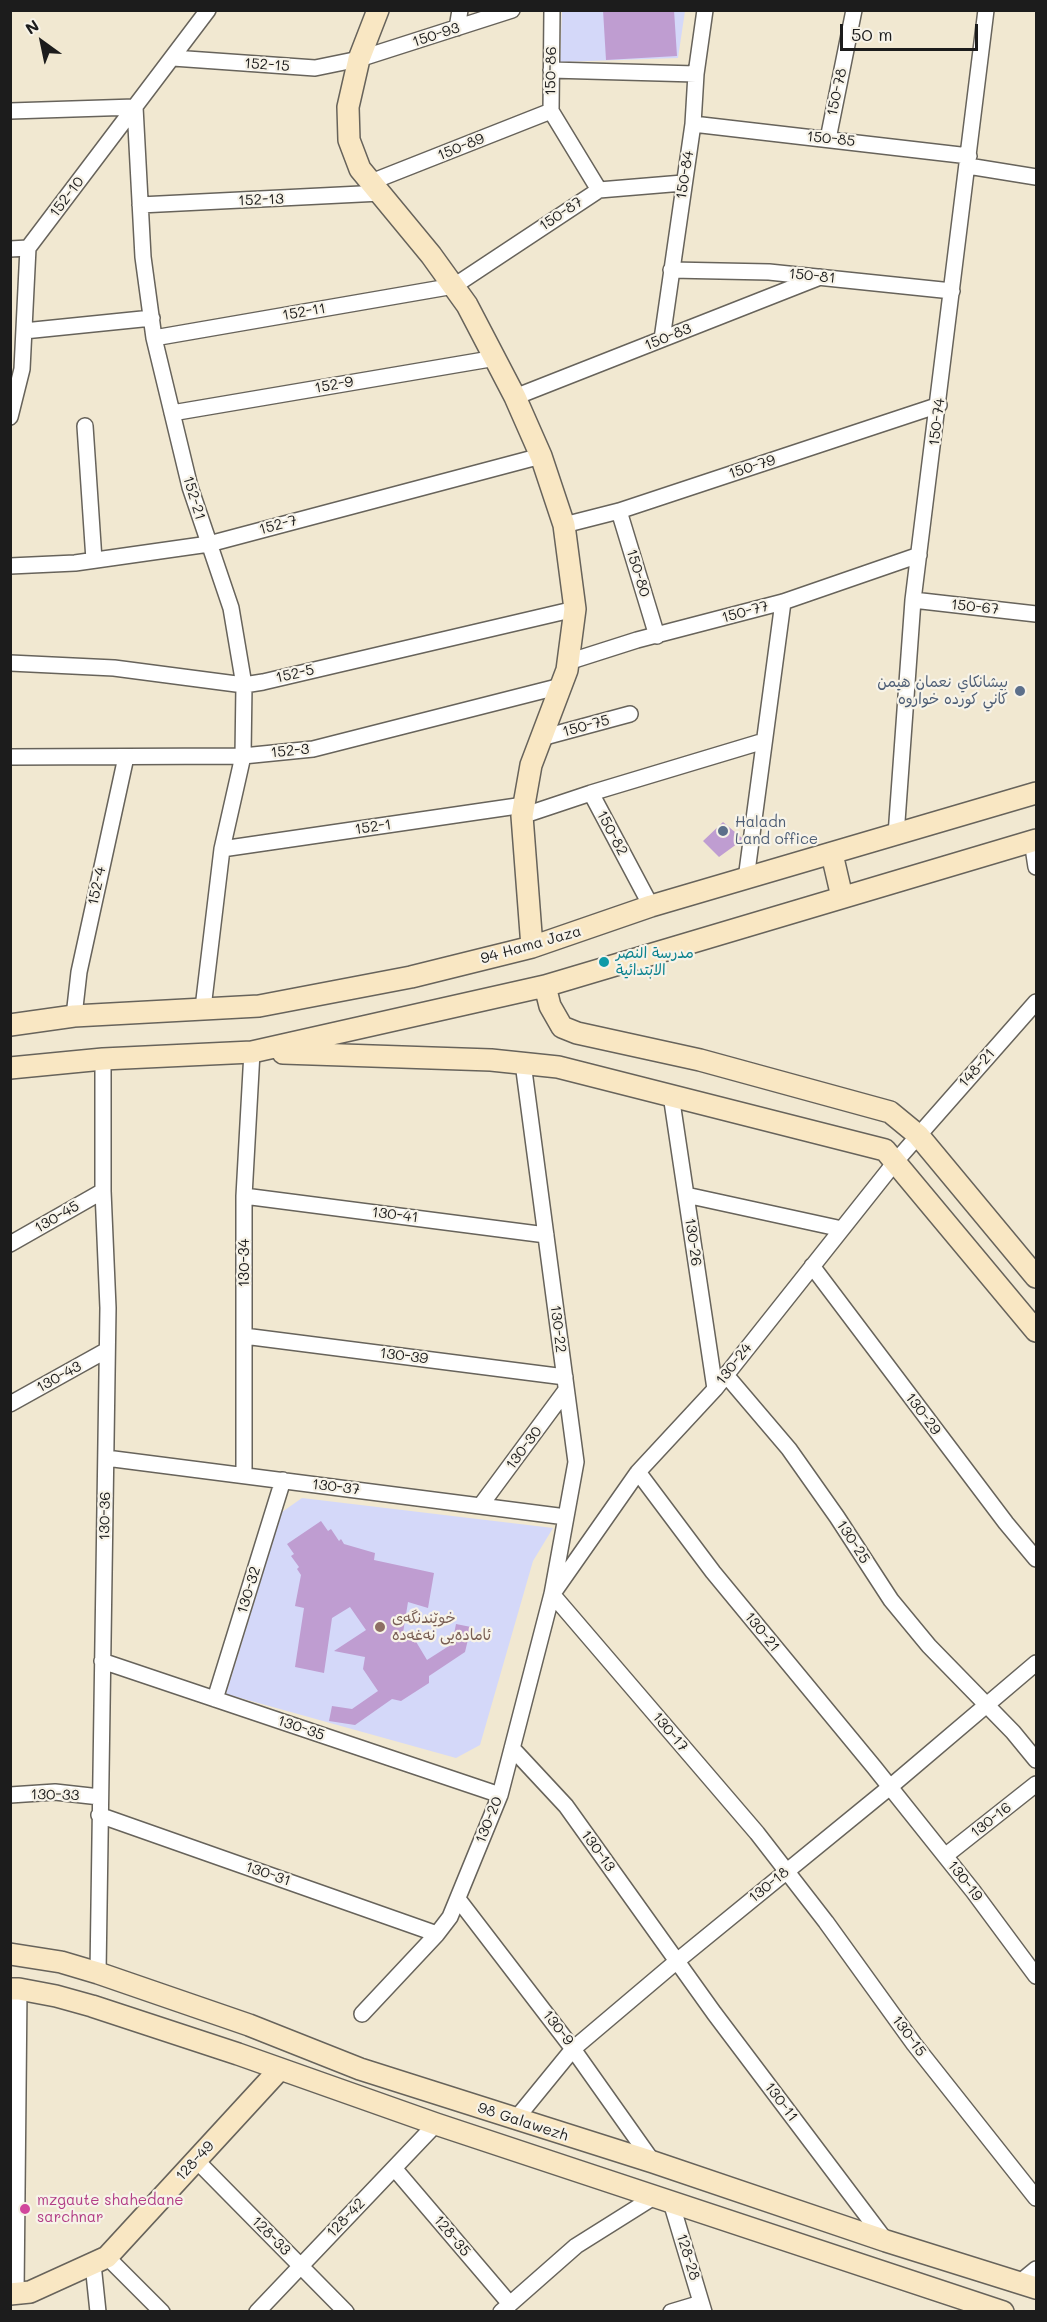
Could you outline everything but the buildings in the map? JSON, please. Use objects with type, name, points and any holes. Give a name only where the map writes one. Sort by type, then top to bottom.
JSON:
[{"type":"main road","points":[[378,10],[359,59],[348,107],[349,140],[360,169],[467,305],[515,397],[541,456],[564,525],[575,609],[567,670],[531,765],[523,810],[532,947]]},
{"type":"main road","name":"94 Hama Jaza","points":[[10,1025],[74,1016],[259,1006],[411,977],[532,947],[651,906],[1036,793]]},
{"type":"main road","points":[[252,1052],[544,986],[1034,841]]},
{"type":"main road","points":[[832,854],[842,897]]},
{"type":"main road","points":[[544,986],[550,1006],[562,1027],[577,1033],[700,1060],[890,1112],[918,1135],[1036,1277]]},
{"type":"main road","points":[[12,1068],[104,1059],[252,1052],[491,1060],[558,1067],[671,1095],[885,1150],[1036,1331]]},
{"type":"main road","name":"98 Galawezh","points":[[10,1954],[61,1962],[98,1973],[249,2025],[360,2069],[1028,2286]]},
{"type":"main road","name":"98 Galawezh","points":[[15,1989],[92,2006],[238,2054],[436,2124],[1004,2312]]},
{"type":"main road","points":[[238,2054],[249,2025]]},
{"type":"main road","name":"128-49","points":[[13,2293],[30,2292],[100,2260],[280,2069]]},
{"type":"street","name":"152-10","points":[[28,248],[208,10]]},
{"type":"street","points":[[457,28],[460,10]]},
{"type":"street","name":"150-93","points":[[359,59],[512,10]]},
{"type":"street","name":"150-86","points":[[552,10],[551,111],[598,190]]},
{"type":"street","name":"150-84","points":[[662,339],[693,124],[696,74],[705,10]]},
{"type":"street","name":"150-78","points":[[828,139],[854,10]]},
{"type":"street","name":"150-74","points":[[896,835],[913,600],[939,405],[986,10]]},
{"type":"street","name":"152-15","points":[[173,58],[315,68],[359,59]]},
{"type":"street","points":[[551,70],[696,74]]},
{"type":"street","points":[[10,111],[135,107]]},
{"type":"street","name":"152-21","points":[[135,107],[143,257],[154,338],[190,487],[231,608],[244,685],[243,756],[222,849],[203,1008]]},
{"type":"street","name":"150-89","points":[[376,188],[551,111]]},
{"type":"street","name":"150-85","points":[[693,124],[828,139],[968,161],[1036,177]]},
{"type":"street","name":"150-87","points":[[454,286],[598,190],[683,183]]},
{"type":"street","name":"152-13","points":[[140,205],[376,188]]},
{"type":"street","points":[[10,249],[28,248],[22,369],[10,417]]},
{"type":"street","name":"150-81","points":[[671,270],[769,272],[952,291]]},
{"type":"street","name":"150-83","points":[[515,397],[820,277]]},
{"type":"street","name":"152-11","points":[[154,338],[454,286]]},
{"type":"street","points":[[24,331],[152,318]]},
{"type":"street","name":"152-9","points":[[172,413],[496,358]]},
{"type":"street","name":"150-79","points":[[564,525],[619,511],[939,405]]},
{"type":"street","points":[[85,426],[94,560]]},
{"type":"street","name":"152-7","points":[[10,566],[75,563],[209,544],[541,456]]},
{"type":"street","name":"150-80","points":[[619,511],[657,636]]},
{"type":"street","name":"150-77","points":[[568,662],[783,602],[919,555]]},
{"type":"street","name":"150-67","points":[[913,600],[1036,614]]},
{"type":"street","points":[[746,879],[783,602]]},
{"type":"street","name":"152-5","points":[[10,663],[114,668],[244,685],[575,609]]},
{"type":"street","name":"152-3","points":[[10,757],[243,756],[313,749],[561,686]]},
{"type":"street","name":"150-75","points":[[541,738],[630,714]]},
{"type":"street","points":[[591,793],[764,741]]},
{"type":"street","name":"152-4","points":[[74,1016],[78,972],[126,757]]},
{"type":"street","name":"150-82","points":[[523,810],[591,793],[651,906]]},
{"type":"street","name":"152-1","points":[[222,849],[523,810]]},
{"type":"street","points":[[1034,841],[1036,867]]},
{"type":"street","name":"148-21","points":[[918,1135],[1036,1002]]},
{"type":"street","name":"130-34","points":[[244,1475],[244,1196],[252,1052]]},
{"type":"street","name":"130-36","points":[[98,1973],[107,1350],[104,1059]]},
{"type":"street","name":"130-22","points":[[524,1063],[576,1462],[552,1594]]},
{"type":"street","name":"130-26","points":[[671,1095],[715,1389]]},
{"type":"street","name":"130-24","points":[[552,1594],[638,1472],[715,1389],[918,1135]]},
{"type":"street","name":"130-45","points":[[10,1244],[104,1191]]},
{"type":"street","points":[[686,1195],[842,1229]]},
{"type":"street","name":"130-41","points":[[244,1196],[546,1234]]},
{"type":"street","name":"130-29","points":[[812,1266],[1006,1523],[1036,1559]]},
{"type":"street","name":"130-39","points":[[244,1336],[566,1383]]},
{"type":"street","name":"130-43","points":[[10,1404],[107,1350]]},
{"type":"street","name":"130-25","points":[[726,1375],[789,1449],[891,1600],[929,1646],[986,1704],[1036,1760]]},
{"type":"street","name":"130-30","points":[[481,1505],[566,1383]]},
{"type":"street","name":"130-37","points":[[106,1458],[566,1517]]},
{"type":"street","name":"130-21","points":[[638,1472],[713,1572],[890,1787]]},
{"type":"street","name":"130-32","points":[[215,1699],[283,1480]]},
{"type":"street","name":"130-20","points":[[362,2014],[450,1917],[500,1795],[552,1594]]},
{"type":"street","name":"130-17","points":[[552,1594],[786,1871]]},
{"type":"street","name":"130-35","points":[[102,1661],[500,1795]]},
{"type":"street","name":"130-18","points":[[515,2120],[573,2049],[1036,1663]]},
{"type":"street","name":"130-13","points":[[512,1748],[566,1806],[676,1961]]},
{"type":"street","name":"130-16","points":[[945,1856],[1036,1784]]},
{"type":"street","name":"130-19","points":[[890,1787],[1036,1976]]},
{"type":"street","name":"130-33","points":[[10,1795],[55,1791],[100,1797]]},
{"type":"street","name":"130-31","points":[[99,1815],[437,1934]]},
{"type":"street","name":"130-15","points":[[786,1871],[826,1922],[914,2044],[1036,2198]]},
{"type":"street","name":"130-9","points":[[458,1899],[573,2049],[652,2162]]},
{"type":"street","name":"130-11","points":[[676,1961],[886,2241]]},
{"type":"street","points":[[13,2293],[15,1989]]},
{"type":"street","name":"128-42","points":[[256,2312],[436,2124]]},
{"type":"street","name":"128-33","points":[[196,2160],[346,2312]]},
{"type":"street","name":"128-35","points":[[394,2168],[506,2308]]},
{"type":"street","points":[[506,2308],[576,2246],[663,2199]]},
{"type":"street","name":"128-28","points":[[663,2199],[702,2307]]},
{"type":"street","points":[[98,2312],[100,2260]]},
{"type":"street","points":[[100,2260],[162,2312]]},
{"type":"street","points":[[1028,2286],[1036,2269]]},
{"type":"street","points":[[671,2312],[702,2307]]},
{"type":"shaded area","points":[[562,11],[685,11],[678,58],[560,62]]},
{"type":"shaded area","name":"خوێندنگەی ئامادەیی نەغەدە","points":[[302,1498],[553,1528],[533,1561],[480,1745],[456,1758],[226,1694],[282,1512]]},
{"type":"place","name":"بيشانكاي نعمان هيمن كاني كورده خواروه","points":[[1020,691]]},
{"type":"place","name":"Haladn Land office","points":[[723,831]]},
{"type":"place","name":"مدرسة النصر الابتدائية","points":[[604,962]]},
{"type":"place","name":"خوێندنگەی ئامادەیی نەغەدە","points":[[380,1627]]},
{"type":"place","name":"mzgaute shahedane sarchnar","points":[[25,2209]]}]
